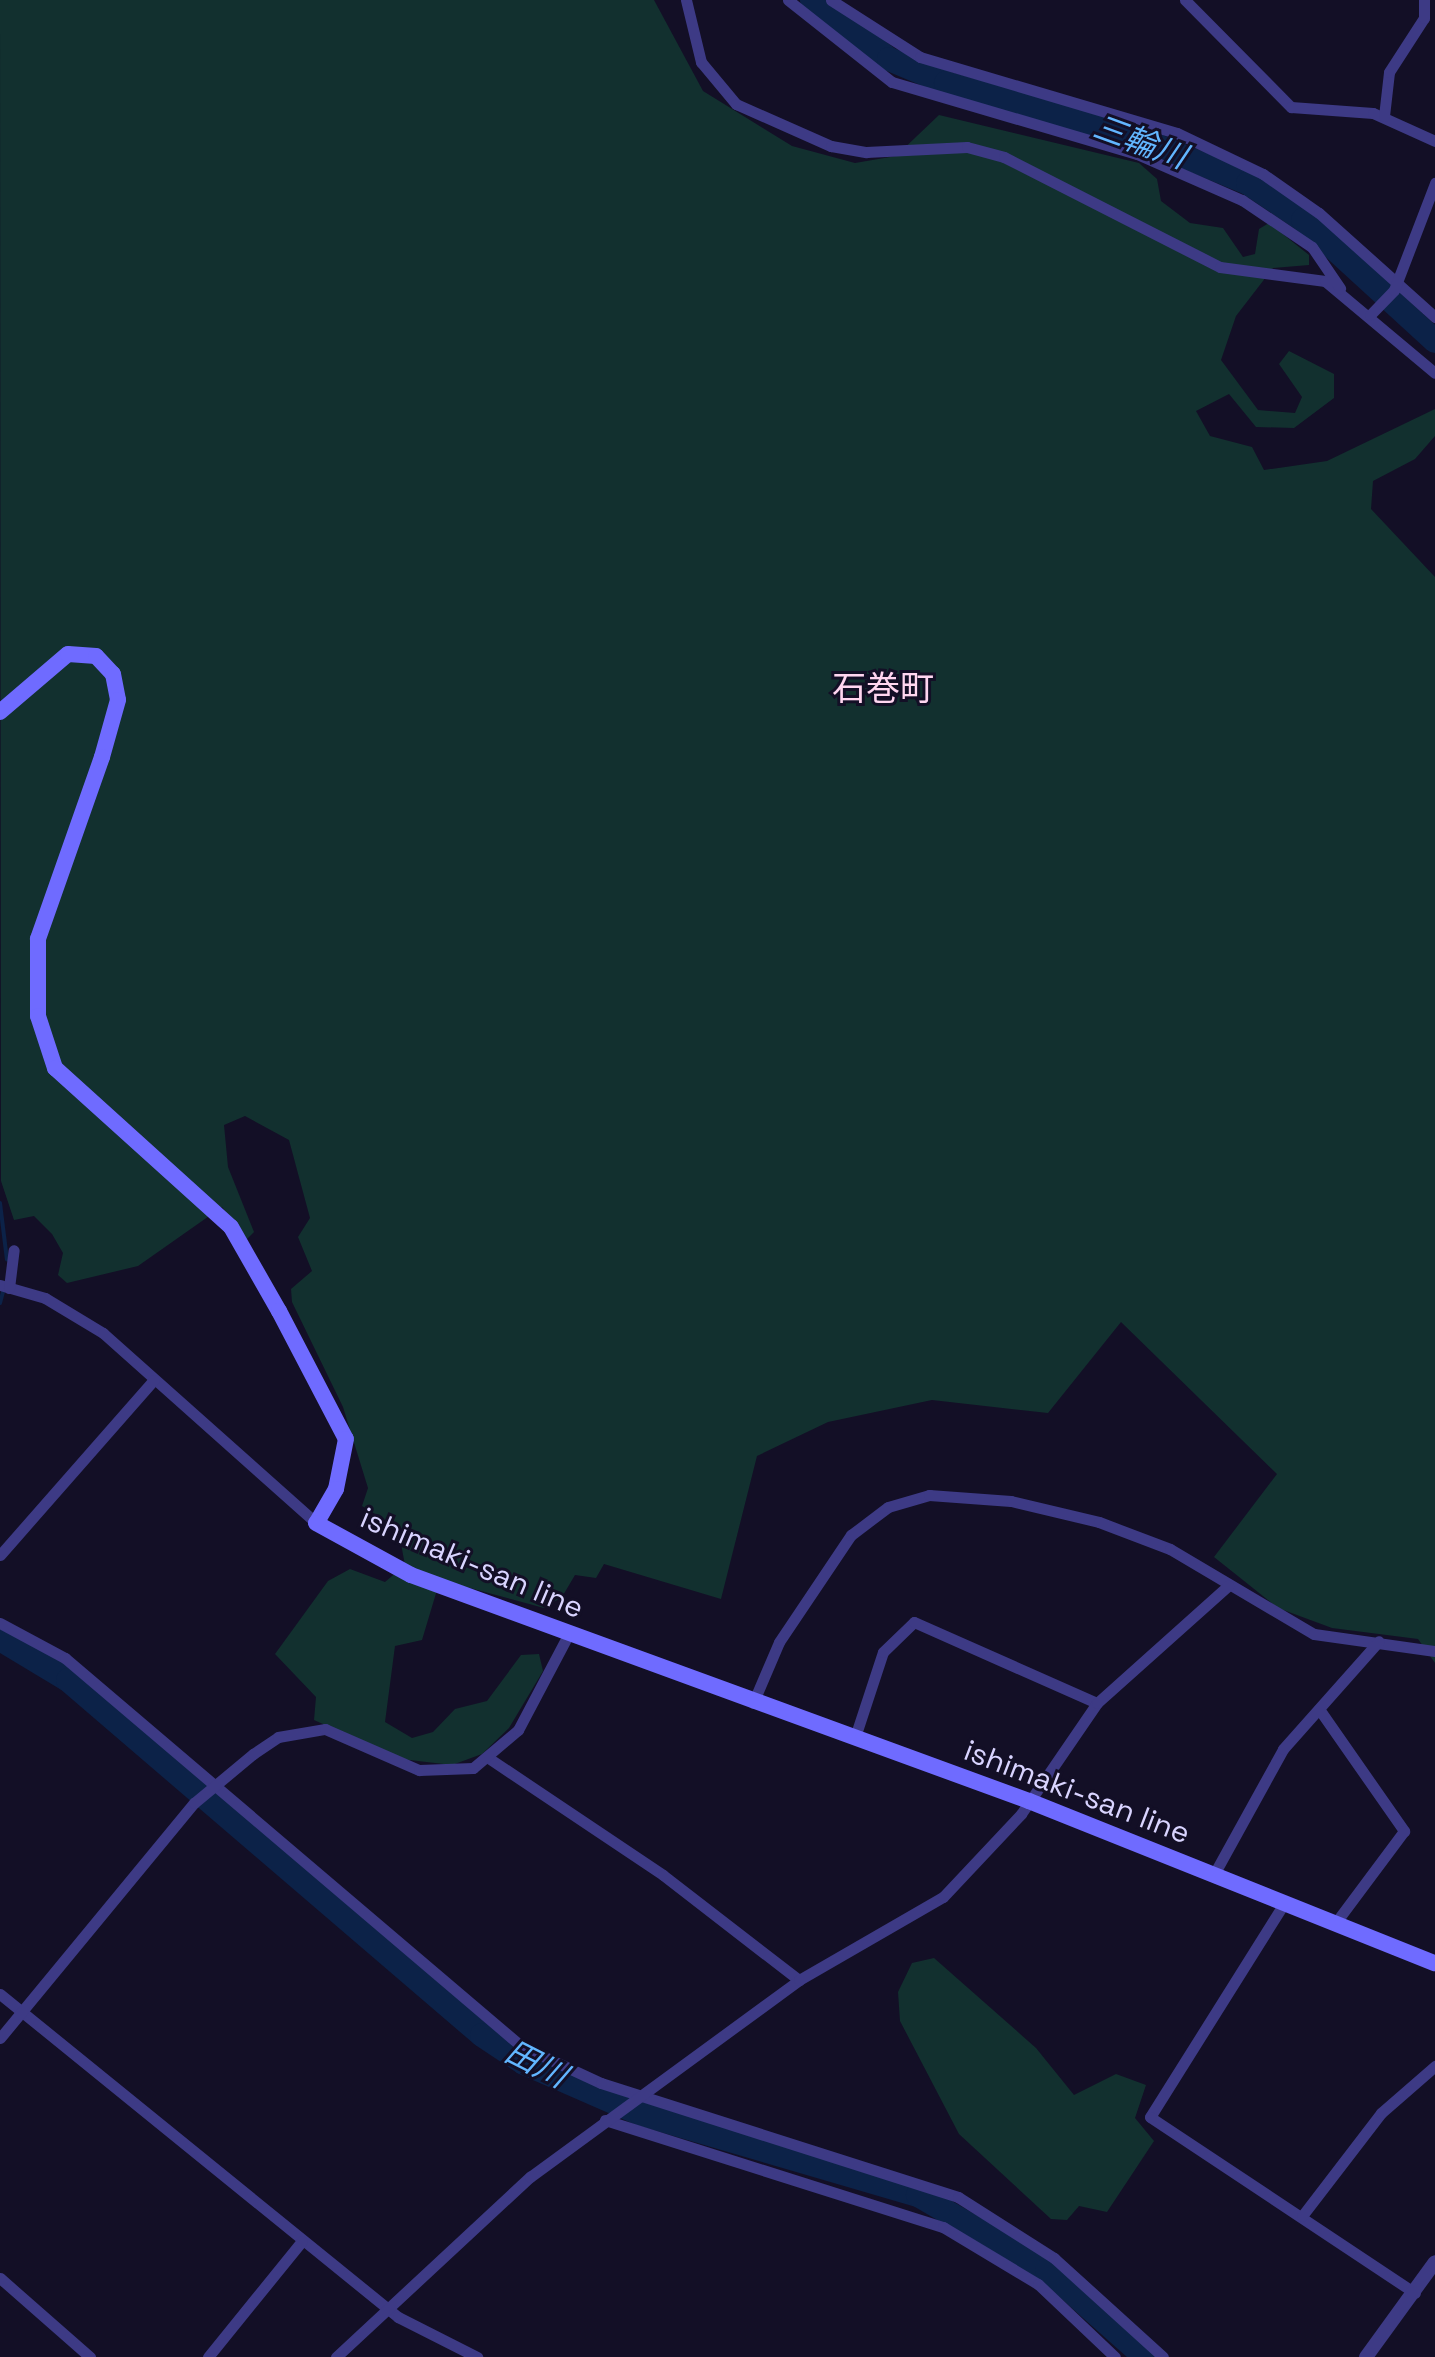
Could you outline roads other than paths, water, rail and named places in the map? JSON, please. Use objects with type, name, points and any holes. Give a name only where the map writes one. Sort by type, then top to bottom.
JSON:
[{"type":"main road","name":"ishimaki-san line","points":[[0,712],[68,654],[96,656],[113,674],[118,700],[102,757],[38,939],[38,1016],[55,1068],[231,1227],[279,1311],[346,1439],[336,1489],[316,1523],[386,1564],[568,1635],[1029,1801],[1283,1905],[1435,1963]]},
{"type":"street","points":[[686,0],[701,62],[736,104],[831,146],[866,152],[967,147],[1004,157],[1220,267],[1340,289],[1374,310],[1435,373]]},
{"type":"street","points":[[788,0],[892,82],[1137,154],[1242,200],[1312,247],[1340,289]]},
{"type":"street","points":[[831,0],[920,57],[1217,151],[1294,194],[1435,317]]},
{"type":"street","points":[[1185,0],[1291,107],[1384,116],[1435,141]]},
{"type":"street","points":[[1384,116],[1389,72],[1424,18],[1424,0]]},
{"type":"street","points":[[1374,310],[1396,286],[1435,183]]},
{"type":"street","points":[[14,1250],[4,1286],[78,1315],[316,1523]]},
{"type":"street","points":[[0,1555],[154,1380]]},
{"type":"street","points":[[753,1703],[779,1642],[851,1535],[904,1499],[1011,1501],[1099,1522],[1170,1549],[1314,1634],[1435,1651]]},
{"type":"street","points":[[336,2357],[530,2177],[799,1980],[943,1897],[1029,1801],[1097,1703],[1228,1586]]},
{"type":"street","points":[[855,1737],[883,1652],[914,1622],[1097,1703]]},
{"type":"street","points":[[0,1623],[65,1658],[521,2046],[638,2097],[958,2197],[1054,2258],[1163,2357]]},
{"type":"street","points":[[0,2038],[194,1803],[213,1785],[300,1730],[325,1729],[419,1770],[450,1773],[490,1759],[518,1730],[568,1635]]},
{"type":"street","points":[[1213,1876],[1283,1749],[1379,1641]]},
{"type":"street","points":[[1319,1709],[1404,1831],[1334,1925]]},
{"type":"street","points":[[490,1759],[663,1875],[799,1980]]},
{"type":"street","points":[[1283,1905],[1148,2110],[1415,2293]]},
{"type":"street","points":[[0,1994],[386,2308],[477,2357]]},
{"type":"street","points":[[1302,2216],[1381,2113],[1435,2066]]},
{"type":"street","points":[[608,2118],[943,2227],[1038,2284],[1115,2357]]},
{"type":"street","points":[[216,2355],[302,2241]]},
{"type":"street","points":[[1366,2357],[1435,2262]]},
{"type":"street","points":[[0,2278],[90,2357]]},
{"type":"waterway","name":"三輪川","points":[[812,0],[889,59],[946,83],[1134,136],[1248,183],[1303,220],[1435,341]]},
{"type":"waterway","points":[[0,1203],[7,1260]]},
{"type":"waterway","points":[[0,1303],[4,1288]]},
{"type":"waterway","name":"田川","points":[[0,1639],[68,1680],[482,2035],[524,2063],[641,2114],[918,2195],[1047,2270],[1145,2357]]},
{"type":"district","name":"石巻町","points":[[883,689]]}]
